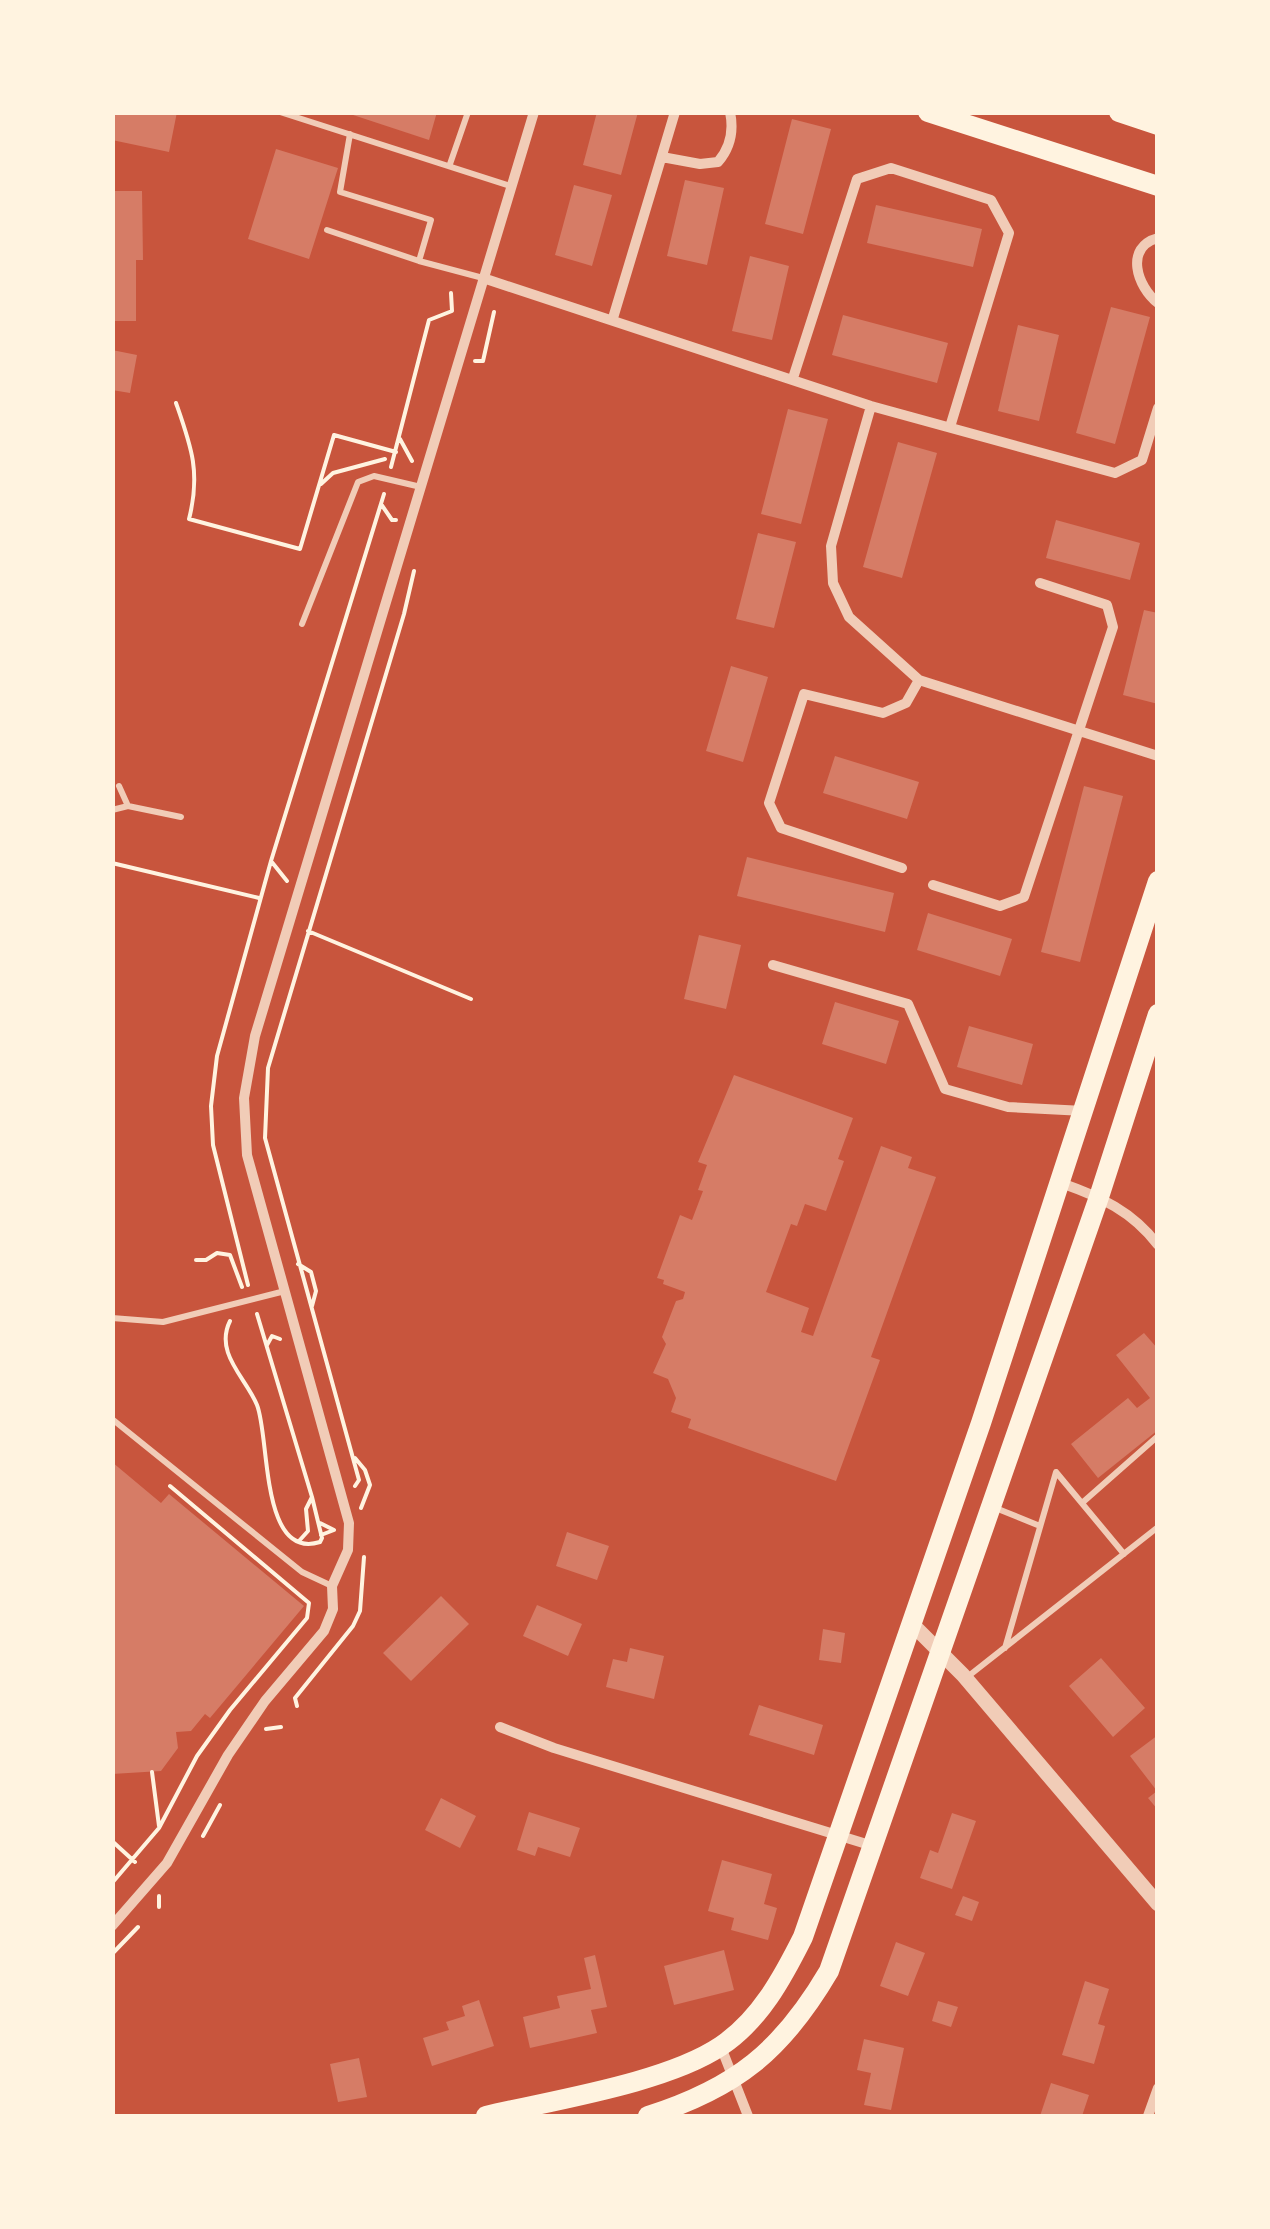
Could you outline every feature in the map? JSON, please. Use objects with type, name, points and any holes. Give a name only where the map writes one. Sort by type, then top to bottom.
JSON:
[{"type":"main road","points":[[928,112],[1158,186]]},
{"type":"main road","points":[[1119,112],[1158,125]]},
{"type":"main road","points":[[486,2116],[668,2071],[720,2046],[747,2024],[785,1974],[803,1936],[912,1624],[1062,1183],[1158,882]]},
{"type":"main road","points":[[648,2116],[734,2080],[765,2056],[807,2008],[828,1971],[1099,1196],[1158,1014]]},
{"type":"street","points":[[112,1926],[167,1862],[228,1755],[265,1701],[324,1631],[333,1609],[332,1586],[348,1550],[348,1523],[247,1155],[244,1098],[255,1036],[534,112]]},
{"type":"street","points":[[613,318],[675,112]]},
{"type":"street","points":[[662,157],[700,164],[718,162],[727,151],[732,133],[730,112]]},
{"type":"street","points":[[793,378],[856,179],[891,168],[991,200],[1008,233],[950,427]]},
{"type":"street","points":[[1158,238],[1149,240],[1140,251],[1137,265],[1144,291],[1158,303]]},
{"type":"street","points":[[484,278],[871,406],[1114,473],[1142,460],[1158,408]]},
{"type":"street","points":[[871,406],[831,546],[833,583],[849,617],[919,680],[1158,756]]},
{"type":"street","points":[[933,885],[1000,906],[1024,897],[1114,627],[1106,604],[1040,583]]},
{"type":"street","points":[[902,868],[781,828],[768,803],[804,694],[883,713],[906,702],[919,680]]},
{"type":"street","points":[[774,965],[908,1004],[944,1089],[1008,1107],[1085,1111]]},
{"type":"street","points":[[1062,1183],[1099,1196],[1132,1216],[1158,1245]]},
{"type":"street","points":[[912,1624],[965,1678],[1158,1904]]},
{"type":"street","points":[[500,1728],[874,1846]]},
{"type":"street","points":[[720,2046],[748,2116]]},
{"type":"street","points":[[1148,2116],[1158,2088]]},
{"type":"lane","points":[[280,112],[512,187]]},
{"type":"lane","points":[[450,164],[468,112]]},
{"type":"lane","points":[[350,134],[340,192],[431,220],[419,261]]},
{"type":"lane","points":[[327,230],[484,278]]},
{"type":"lane","points":[[302,624],[358,482],[374,476],[420,487]]},
{"type":"lane","points":[[119,786],[128,806]]},
{"type":"lane","points":[[112,810],[128,806],[181,817]]},
{"type":"lane","points":[[112,1318],[163,1322],[286,1290]]},
{"type":"lane","points":[[112,1418],[302,1572],[332,1586]]},
{"type":"lane","points":[[1082,1503],[1158,1436]]},
{"type":"lane","points":[[1005,1648],[1056,1472],[1124,1554]]},
{"type":"lane","points":[[992,1506],[1040,1526]]},
{"type":"lane","points":[[965,1678],[1158,1527]]},
{"type":"path","points":[[390,471],[429,320],[452,311],[451,293]]},
{"type":"path","points":[[470,377],[475,359],[482,362],[494,312]]},
{"type":"path","points":[[176,402],[196,468],[196,493],[189,518],[300,550],[334,435],[396,452]]},
{"type":"path","points":[[400,439],[414,466]]},
{"type":"path","points":[[317,491],[332,473],[384,459]]},
{"type":"path","points":[[289,883],[271,862],[384,493],[396,497]]},
{"type":"path","points":[[381,504],[392,520],[400,513]]},
{"type":"path","points":[[355,1489],[358,1480],[352,1455],[265,1138],[264,1103],[268,1068],[404,614],[414,567]]},
{"type":"path","points":[[112,862],[261,898]]},
{"type":"path","points":[[308,931],[472,1000]]},
{"type":"path","points":[[196,1260],[206,1260],[217,1252],[230,1255],[242,1287]]},
{"type":"path","points":[[298,1264],[311,1272],[316,1292],[311,1309]]},
{"type":"path","points":[[239,1314],[231,1318],[225,1332],[232,1362],[257,1406],[278,1523],[299,1542],[316,1544],[320,1542],[320,1523],[255,1313],[267,1314]]},
{"type":"path","points":[[266,1344],[272,1336],[286,1338],[284,1331]]},
{"type":"path","points":[[352,1455],[365,1470],[370,1485],[360,1510],[358,1499]]},
{"type":"path","points":[[112,1883],[159,1828],[197,1756],[310,1610],[309,1603],[158,1476]]},
{"type":"path","points":[[299,1542],[308,1531],[306,1510],[312,1498]]},
{"type":"path","points":[[320,1523],[334,1530],[321,1534]]},
{"type":"path","points":[[260,1736],[267,1728],[281,1727]]},
{"type":"path","points":[[152,1772],[159,1828]]},
{"type":"path","points":[[112,1841],[134,1860]]},
{"type":"path","points":[[112,1954],[138,1927]]},
{"type":"building","points":[[112,112],[177,112],[169,152],[112,140]]},
{"type":"building","points":[[344,112],[437,112],[429,140]]},
{"type":"building","points":[[597,112],[638,112],[621,175],[583,165]]},
{"type":"building","points":[[792,119],[831,129],[803,234],[765,224]]},
{"type":"building","points":[[276,149],[338,168],[309,259],[248,239]]},
{"type":"building","points":[[685,180],[724,188],[707,265],[667,256]]},
{"type":"building","points":[[574,185],[612,195],[592,266],[555,255]]},
{"type":"building","points":[[112,191],[142,191],[143,260],[136,260],[136,321],[112,321]]},
{"type":"building","points":[[876,205],[982,229],[973,267],[867,243]]},
{"type":"building","points":[[750,256],[789,266],[772,340],[732,331]]},
{"type":"building","points":[[1111,307],[1150,317],[1115,444],[1076,433]]},
{"type":"building","points":[[843,315],[948,343],[937,383],[832,355]]},
{"type":"building","points":[[1018,325],[1059,335],[1039,421],[998,411]]},
{"type":"building","points":[[112,350],[137,355],[130,393],[112,390]]},
{"type":"building","points":[[788,409],[828,419],[801,524],[761,514]]},
{"type":"building","points":[[898,442],[937,453],[902,578],[863,567]]},
{"type":"building","points":[[1056,520],[1140,543],[1130,580],[1046,558]]},
{"type":"building","points":[[758,533],[796,542],[774,628],[736,619]]},
{"type":"building","points":[[1144,610],[1158,613],[1158,704],[1123,695]]},
{"type":"building","points":[[731,666],[768,677],[743,762],[706,751]]},
{"type":"building","points":[[835,756],[919,782],[907,819],[823,793]]},
{"type":"building","points":[[1084,786],[1123,796],[1080,962],[1041,952]]},
{"type":"building","points":[[747,857],[894,893],[885,932],[737,896]]},
{"type":"building","points":[[928,913],[1012,939],[1000,976],[917,950]]},
{"type":"building","points":[[699,935],[741,945],[726,1009],[684,999]]},
{"type":"building","points":[[835,1002],[899,1021],[886,1064],[822,1044]]},
{"type":"building","points":[[969,1026],[1033,1044],[1022,1085],[957,1067]]},
{"type":"building","points":[[734,1075],[853,1118],[838,1159],[844,1161],[826,1211],[805,1204],[797,1226],[791,1224],[766,1292],[809,1308],[801,1332],[813,1336],[881,1146],[912,1157],[908,1168],[936,1177],[871,1357],[880,1360],[836,1481],[688,1428],[691,1419],[671,1412],[676,1398],[668,1379],[653,1373],[666,1344],[662,1337],[676,1301],[683,1299],[685,1292],[657,1278],[680,1215],[692,1220],[703,1191],[698,1190],[707,1165],[698,1162]]},
{"type":"building","points":[[1144,1333],[1158,1349],[1158,1430],[1098,1478],[1071,1444],[1128,1398],[1137,1408],[1150,1398],[1116,1355]]},
{"type":"building","points":[[112,1462],[161,1503],[169,1494],[304,1606],[210,1718],[205,1714],[191,1731],[176,1732],[178,1748],[161,1771],[112,1774]]},
{"type":"building","points":[[567,1532],[609,1546],[597,1580],[556,1566]]},
{"type":"building","points":[[441,1596],[469,1624],[411,1681],[383,1653]]},
{"type":"building","points":[[537,1605],[582,1624],[568,1656],[523,1636]]},
{"type":"building","points":[[823,1629],[845,1633],[841,1663],[819,1660]]},
{"type":"building","points":[[630,1648],[664,1656],[654,1699],[606,1687],[613,1659],[627,1662]]},
{"type":"building","points":[[1101,1658],[1145,1708],[1113,1737],[1069,1686]]},
{"type":"building","points":[[759,1705],[823,1725],[814,1755],[749,1735]]},
{"type":"building","points":[[1158,1735],[1158,1810],[1148,1798],[1157,1791],[1130,1756]]},
{"type":"building","points":[[441,1798],[476,1816],[460,1848],[425,1830]]},
{"type":"building","points":[[529,1812],[580,1828],[570,1857],[538,1847],[535,1856],[517,1850]]},
{"type":"building","points":[[952,1813],[976,1821],[952,1889],[920,1878],[930,1850],[938,1853]]},
{"type":"building","points":[[722,1860],[772,1874],[764,1904],[777,1908],[768,1940],[731,1930],[734,1918],[708,1911]]},
{"type":"building","points":[[963,1896],[979,1902],[972,1921],[955,1915]]},
{"type":"building","points":[[896,1942],[925,1953],[908,1996],[880,1986]]},
{"type":"building","points":[[724,1950],[734,1990],[674,2005],[664,1966]]},
{"type":"building","points":[[595,1955],[607,2007],[591,2010],[597,2033],[530,2048],[523,2017],[560,2008],[557,1996],[591,1989],[584,1958]]},
{"type":"building","points":[[1085,1981],[1109,1989],[1098,2024],[1105,2026],[1094,2064],[1062,2055]]},
{"type":"building","points":[[479,2000],[494,2046],[432,2066],[423,2038],[449,2030],[446,2022],[465,2016],[462,2006]]},
{"type":"building","points":[[938,2001],[958,2007],[951,2027],[932,2021]]},
{"type":"building","points":[[864,2039],[904,2048],[891,2110],[864,2105],[871,2073],[857,2070]]},
{"type":"building","points":[[359,2058],[367,2097],[338,2102],[330,2064]]},
{"type":"building","points":[[1051,2083],[1089,2095],[1082,2116],[1040,2116]]}]
